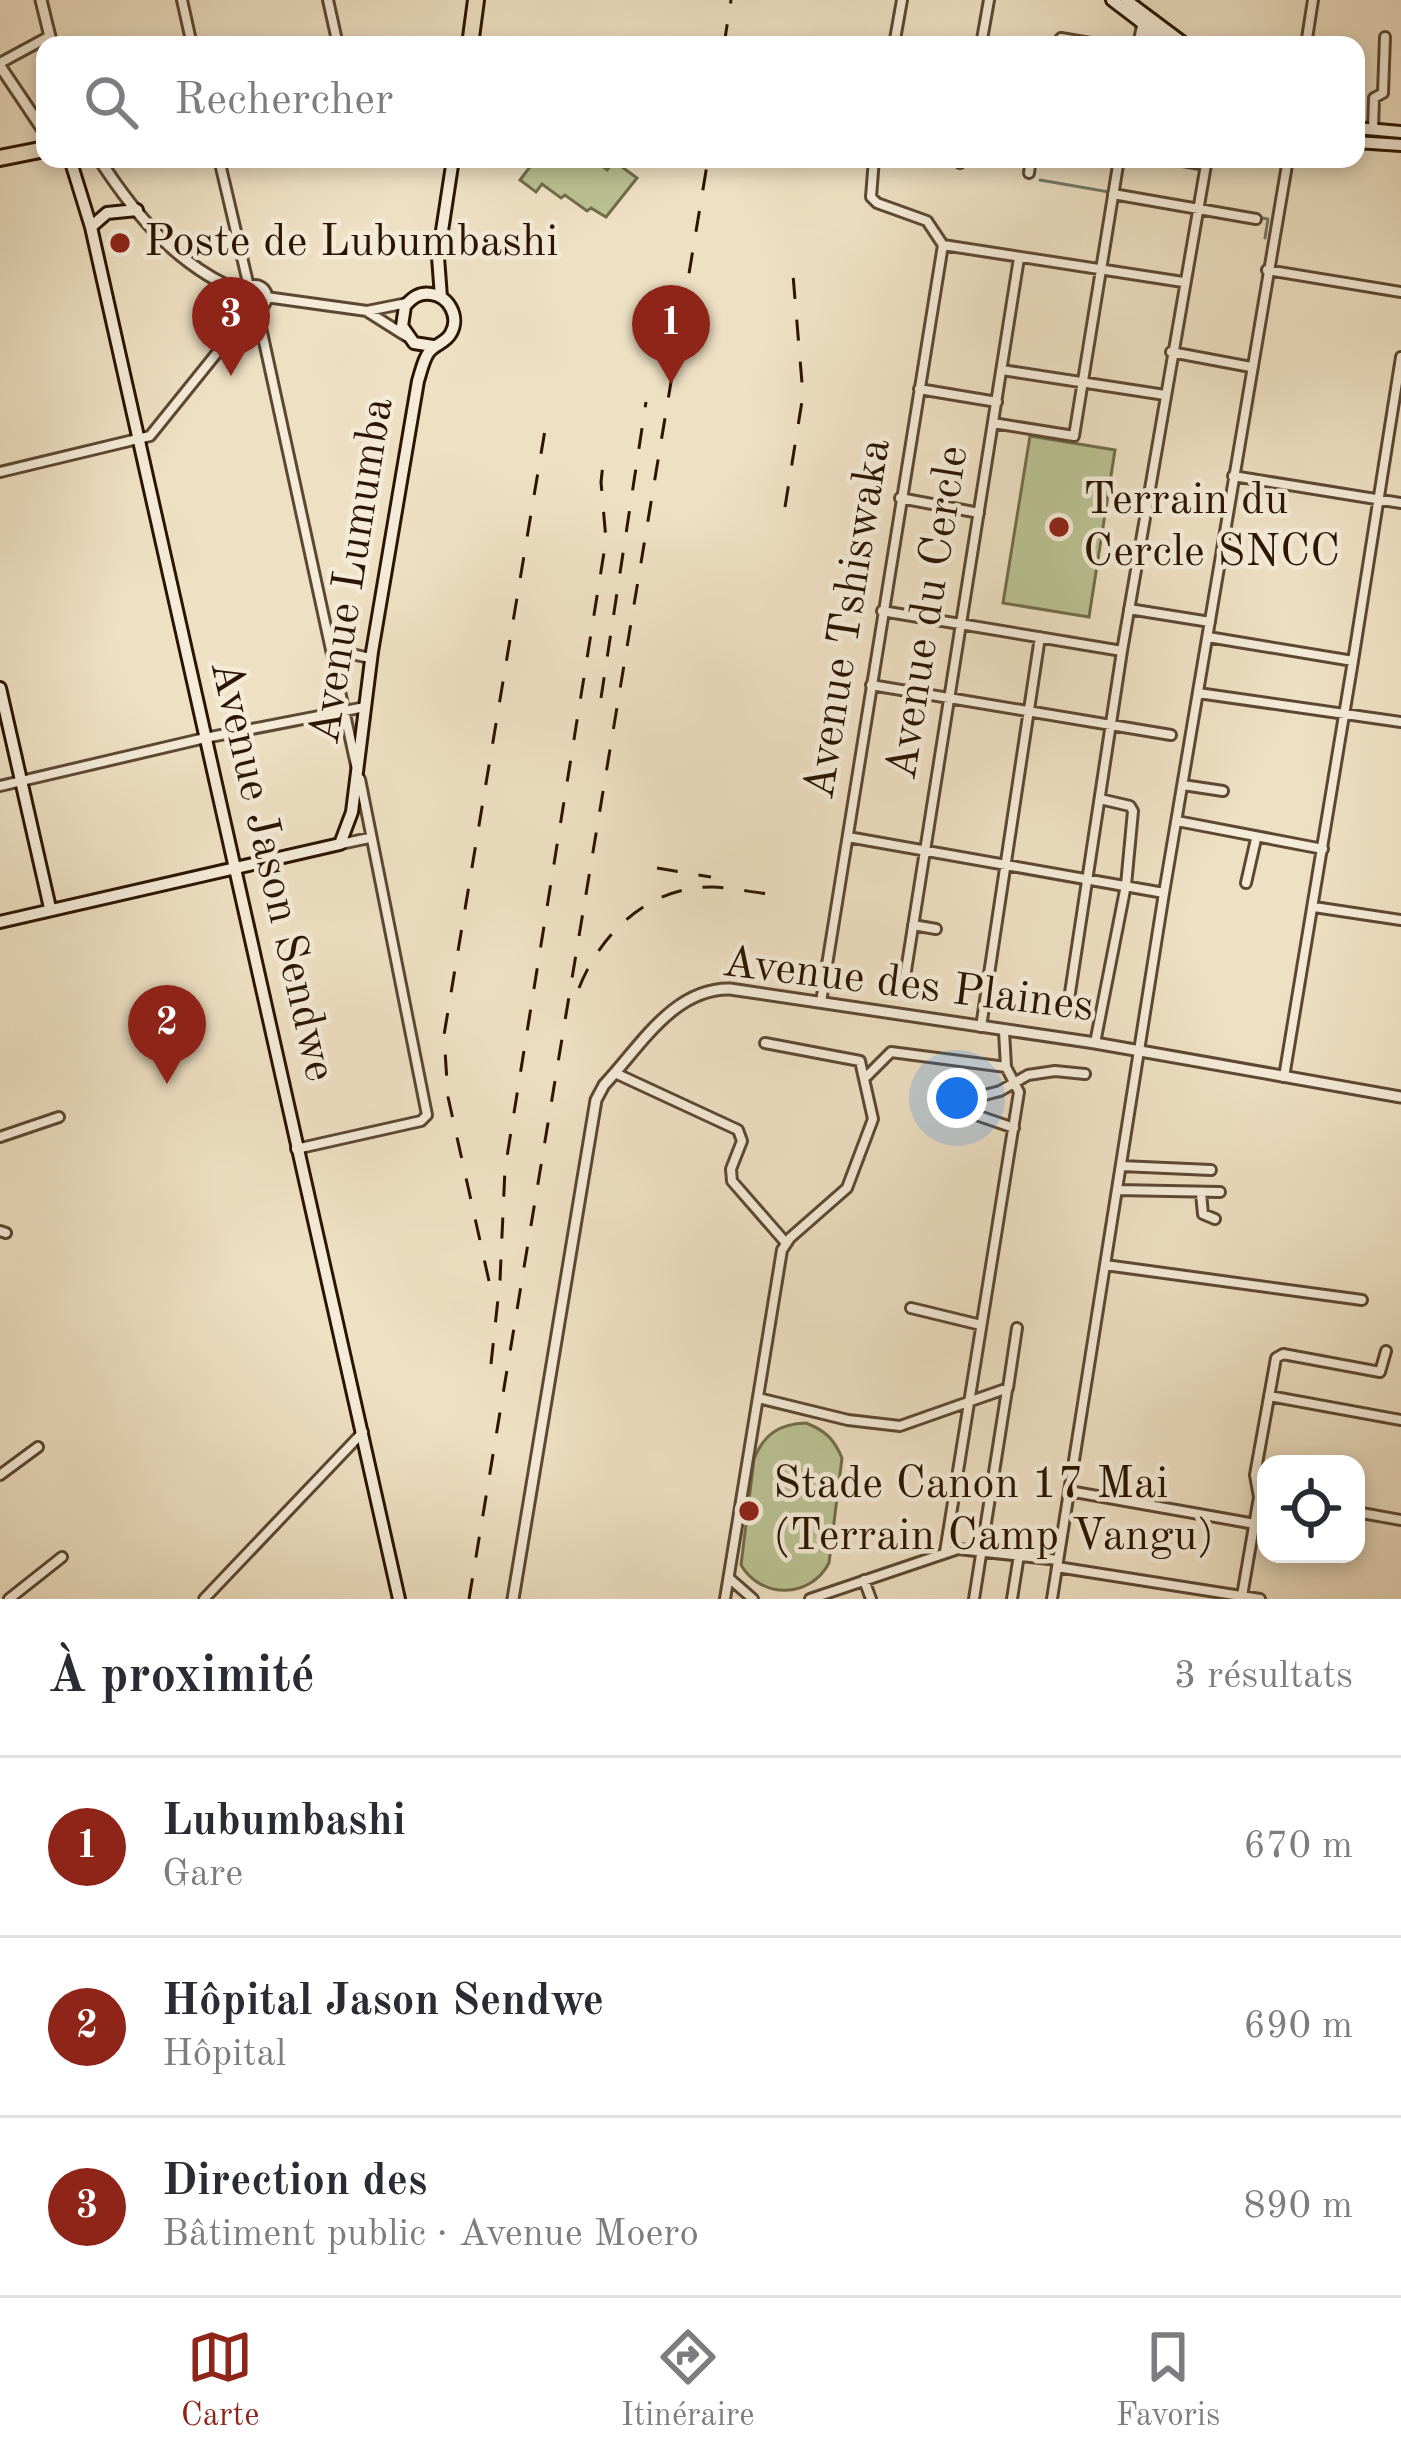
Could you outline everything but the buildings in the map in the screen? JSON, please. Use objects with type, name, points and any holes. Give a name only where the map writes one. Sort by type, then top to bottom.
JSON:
[{"type":"highway","points":[[471,36],[473,2]]},
{"type":"highway","points":[[0,158],[36,150]]},
{"type":"main road","points":[[1112,0],[1160,36]]},
{"type":"main road","points":[[1126,0],[1143,23],[1168,36]]},
{"type":"main road","points":[[1365,129],[1401,132]]},
{"type":"main road","points":[[1365,143],[1401,146]]},
{"type":"main road","name":"Avenue Jason Sendwe","points":[[73,168],[91,227],[399,1599]]},
{"type":"main road","points":[[441,297],[438,256],[452,168]]},
{"type":"main road","points":[[91,227],[107,213],[137,210]]},
{"type":"main road","points":[[418,381],[416,357],[401,316],[408,302],[421,294],[438,256]]},
{"type":"main road","points":[[408,338],[418,345],[433,346],[446,340],[454,321],[451,306],[441,297],[421,294]]},
{"type":"main road","points":[[418,381],[433,346]]},
{"type":"main road","name":"Avenue Lumumba","points":[[340,844],[350,822],[371,659],[418,381]]},
{"type":"main road","points":[[0,688],[50,908]]},
{"type":"main road","points":[[0,922],[340,844]]},
{"type":"street","points":[[41,0],[50,36]]},
{"type":"street","points":[[182,0],[191,36]]},
{"type":"street","points":[[328,0],[336,36]]},
{"type":"street","points":[[896,36],[902,0]]},
{"type":"street","points":[[982,36],[988,0]]},
{"type":"street","points":[[1307,36],[1313,0]]},
{"type":"street","points":[[1140,36],[1143,23]]},
{"type":"street","points":[[1143,23],[1151,36]]},
{"type":"street","points":[[1373,129],[1374,98],[1383,93],[1385,37]]},
{"type":"street","points":[[36,48],[0,64],[36,119]]},
{"type":"street","points":[[106,168],[157,235],[194,269],[247,290],[263,289],[266,297]]},
{"type":"street","points":[[221,168],[358,772],[427,1114],[421,1121],[296,1149]]},
{"type":"street","points":[[873,168],[871,197],[927,221],[943,245],[1183,282]]},
{"type":"street","points":[[1029,173],[1030,168]]},
{"type":"street","points":[[993,423],[1074,436],[1117,168]]},
{"type":"street","points":[[1068,1006],[1122,651],[1205,168]]},
{"type":"street","points":[[1052,1599],[1286,168]]},
{"type":"street","points":[[1113,194],[1256,219]]},
{"type":"street","name":"Avenue Tshiswaka","points":[[821,1002],[943,245]]},
{"type":"street","name":"Avenue du Cercle","points":[[905,977],[1019,259]]},
{"type":"street","points":[[1267,270],[1401,292]]},
{"type":"street","points":[[0,472],[137,442],[162,424],[266,297],[367,311],[408,302]]},
{"type":"street","points":[[367,311],[408,338]]},
{"type":"street","points":[[1172,352],[1251,367]]},
{"type":"street","points":[[1284,1078],[1401,357]]},
{"type":"street","points":[[1002,370],[1165,395]]},
{"type":"street","points":[[919,389],[997,401]]},
{"type":"street","points":[[1233,476],[1401,503]]},
{"type":"street","points":[[900,498],[979,513]]},
{"type":"street","points":[[1129,609],[1210,622]]},
{"type":"street","points":[[882,610],[1122,651]]},
{"type":"street","points":[[981,1028],[1040,637]]},
{"type":"street","points":[[1208,637],[1353,661]]},
{"type":"street","points":[[333,662],[347,652],[371,659]]},
{"type":"street","points":[[871,685],[1171,735]]},
{"type":"street","points":[[1198,693],[1401,722]]},
{"type":"street","points":[[0,786],[205,737],[365,706]]},
{"type":"street","points":[[1183,784],[1223,791]]},
{"type":"street","points":[[1095,1043],[1126,885],[1132,808],[1100,799]]},
{"type":"street","points":[[1178,821],[1323,849]]},
{"type":"street","points":[[848,837],[1164,893]]},
{"type":"street","points":[[340,844],[369,838]]},
{"type":"street","points":[[1246,883],[1256,838]]},
{"type":"street","points":[[1314,907],[1401,920]]},
{"type":"street","points":[[913,925],[936,928]]},
{"type":"street","name":"Avenue des Plaines","points":[[513,1599],[595,1106],[615,1073],[677,1005],[698,992],[730,988],[1095,1043],[1401,1097]]},
{"type":"street","points":[[945,1552],[1019,1092],[1006,1067],[1004,1031]]},
{"type":"street","points":[[725,1599],[786,1243],[847,1188],[873,1119],[867,1076],[863,1064],[853,1057],[764,1043]]},
{"type":"street","points":[[867,1076],[891,1052],[1006,1067]]},
{"type":"street","points":[[1014,1128],[979,1116],[973,1105],[984,1093],[1000,1091],[1038,1072],[1084,1074]]},
{"type":"street","points":[[615,1073],[738,1130],[742,1141],[731,1169],[732,1180],[786,1243]]},
{"type":"street","points":[[0,1137],[59,1118]]},
{"type":"street","points":[[1121,1166],[1211,1170]]},
{"type":"street","points":[[1117,1190],[1220,1192]]},
{"type":"street","points":[[1202,1193],[1203,1214],[1215,1219]]},
{"type":"street","points":[[1105,1264],[1362,1300]]},
{"type":"street","points":[[911,1308],[981,1325]]},
{"type":"street","points":[[974,1599],[1017,1328]]},
{"type":"street","points":[[1259,1455],[1277,1356],[1380,1372],[1386,1351]]},
{"type":"street","points":[[758,1398],[848,1420],[897,1426],[1008,1388]]},
{"type":"street","points":[[1269,1396],[1401,1420]]},
{"type":"street","points":[[204,1599],[364,1431]]},
{"type":"street","points":[[0,1475],[38,1447]]},
{"type":"street","points":[[1069,1491],[1255,1524]]},
{"type":"street","points":[[1365,1514],[1401,1520]]},
{"type":"street","points":[[1242,1596],[1257,1518]]},
{"type":"street","points":[[810,1599],[840,1594],[864,1580],[945,1552],[982,1549],[1260,1599]]},
{"type":"street","points":[[1012,1599],[1019,1555]]},
{"type":"street","points":[[9,1599],[62,1557]]},
{"type":"street","points":[[728,1577],[753,1599]]},
{"type":"street","points":[[864,1580],[871,1599]]},
{"type":"green space","points":[[529,168],[623,168],[637,178],[606,217],[591,208],[587,211],[565,195],[561,198],[542,184],[536,192],[520,180]]},
{"type":"green space","name":"Terrain du Cercle SNCC","points":[[1030,436],[1115,450],[1089,617],[1003,603]]},
{"type":"green space","points":[[806,1423],[828,1436],[842,1458],[829,1563],[810,1583],[773,1589],[741,1565],[754,1459],[774,1432]]},
{"type":"waterway","points":[[1040,180],[1109,192]]},
{"type":"waterway","points":[[1257,217],[1268,219],[1265,238]]},
{"type":"railway","points":[[725,36],[731,0]]},
{"type":"railway","points":[[469,1599],[707,168]]},
{"type":"railway","points":[[785,507],[803,395],[793,275]]},
{"type":"railway","points":[[601,698],[646,402]]},
{"type":"railway","points":[[489,1281],[448,1097],[444,1035],[547,418]]},
{"type":"railway","points":[[491,1364],[505,1169],[606,540],[601,482],[604,455]]},
{"type":"railway","points":[[657,868],[711,877]]},
{"type":"railway","points":[[579,988],[614,931],[669,894],[713,887],[769,894]]},
{"type":"place","name":"Poste de Lubumbashi","points":[[120,243]]},
{"type":"place","name":"Direction des","points":[[231,376]]},
{"type":"place","name":"Lubumbashi","points":[[671,384]]},
{"type":"place","name":"Terrain du Cercle SNCC","points":[[1059,527]]},
{"type":"place","name":"Hôpital Jason Sendwe","points":[[167,1084]]},
{"type":"place","name":"Stade Canon 17 Mai (Terrain Camp Vangu)","points":[[749,1511]]}]
